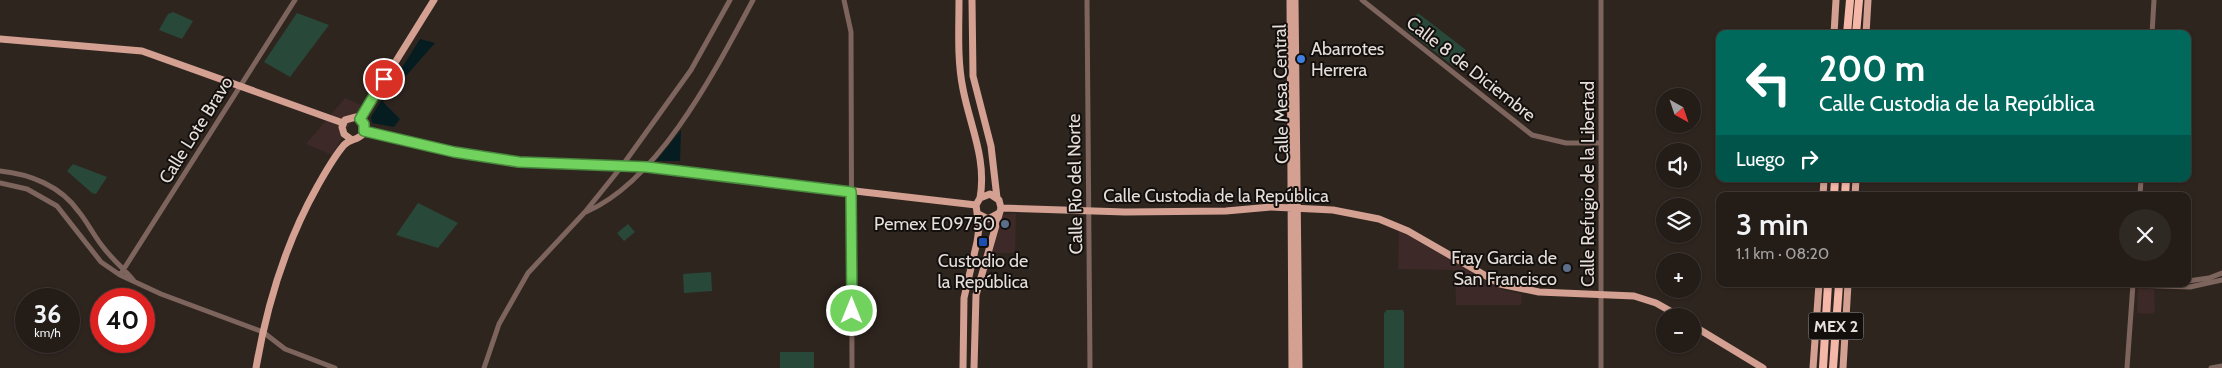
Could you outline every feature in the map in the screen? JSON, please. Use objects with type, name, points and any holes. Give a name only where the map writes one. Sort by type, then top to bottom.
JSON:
[{"type":"highway","points":[[1847,30],[1850,0]]},
{"type":"highway","points":[[1856,30],[1859,0]]},
{"type":"highway","name":"MEX 2","points":[[1823,368],[1828,287]]},
{"type":"highway","name":"MEX 2","points":[[1833,368],[1839,287]]},
{"type":"main road","points":[[360,119],[434,0]]},
{"type":"main road","points":[[959,0],[960,76],[981,159],[983,184],[980,198],[976,205],[978,214],[977,242],[964,298],[963,368]]},
{"type":"main road","points":[[972,0],[973,76],[991,146],[1000,210],[976,295],[974,368]]},
{"type":"main road","name":"Calle Mesa Central","points":[[1290,0],[1299,368]]},
{"type":"main road","name":"Calle Mesa Central","points":[[1292,368],[1295,0]]},
{"type":"main road","points":[[1834,30],[1836,0]]},
{"type":"main road","points":[[1866,30],[1868,0]]},
{"type":"main road","points":[[0,39],[142,51],[240,86],[342,127],[346,137],[352,140]]},
{"type":"main road","points":[[256,368],[275,281],[294,230],[339,153],[352,140],[361,136],[364,131],[364,124],[360,119],[352,117],[342,127],[339,153]]},
{"type":"main road","points":[[364,131],[423,146],[486,158],[551,165],[647,167],[976,205]]},
{"type":"main road","points":[[980,198],[986,194],[997,198]]},
{"type":"main road","name":"Calle Custodia de la República","points":[[1000,210],[1193,212],[1294,207],[1333,210],[1379,219],[1431,242],[1471,269],[1508,287],[1539,292],[1602,294],[1642,298],[1663,308]]},
{"type":"main road","points":[[978,214],[988,219],[1000,210]]},
{"type":"main road","points":[[1813,368],[1819,287]]},
{"type":"main road","points":[[1843,368],[1848,287]]},
{"type":"main road","points":[[1701,330],[1763,368]]},
{"type":"street","name":"Calle Lote Bravo","points":[[120,275],[294,0]]},
{"type":"street","points":[[484,366],[499,324],[528,273],[585,212],[622,166],[690,70],[730,0]]},
{"type":"street","points":[[585,212],[618,194],[647,167],[712,73],[753,0]]},
{"type":"street","points":[[844,0],[851,32],[852,368]]},
{"type":"street","name":"Calle Río del Norte","points":[[1087,0],[1090,368]]},
{"type":"street","name":"Calle 8 de Diciembre","points":[[1362,0],[1532,135],[1566,143],[1601,143]]},
{"type":"street","name":"Calle Refugio de la Libertad","points":[[1601,0],[1601,368]]},
{"type":"street","points":[[2152,30],[2154,0]]},
{"type":"street","points":[[0,171],[18,173],[36,179],[64,196],[79,210],[104,249],[134,281]]},
{"type":"street","points":[[0,183],[28,189],[57,206],[101,262],[120,275],[161,294],[263,332],[285,349],[335,368]]},
{"type":"street","points":[[2191,280],[2210,281],[2222,273]]},
{"type":"street","points":[[2191,285],[2222,280]]},
{"type":"street","points":[[2127,368],[2133,287]]},
{"type":"street","points":[[2211,368],[2222,366]]},
{"type":"shaded area","points":[[345,98],[361,105],[332,155],[306,144]]},
{"type":"shaded area","points":[[1016,213],[1015,253],[989,253],[998,222],[1003,215]]},
{"type":"shaded area","points":[[1399,230],[1503,290],[1522,294],[1521,305],[1456,305],[1455,272],[1453,270],[1398,269]]},
{"type":"shaded area","points":[[2138,288],[2154,289],[2155,311],[2152,314],[2137,313]]},
{"type":"green space","points":[[173,12],[193,21],[182,39],[159,30],[168,14]]},
{"type":"green space","points":[[297,13],[329,25],[290,77],[264,62]]},
{"type":"green space","points":[[1418,13],[1466,50],[1453,66],[1407,30],[1407,27]]},
{"type":"green space","points":[[73,164],[107,177],[96,194],[92,193],[67,171]]},
{"type":"green space","points":[[418,203],[458,223],[438,248],[396,235]]},
{"type":"green space","points":[[628,224],[635,232],[624,241],[617,233]]},
{"type":"green space","points":[[711,272],[712,291],[684,293],[683,274]]},
{"type":"green space","points":[[1387,310],[1403,310],[1404,313],[1404,368],[1384,368],[1384,313]]},
{"type":"green space","points":[[780,352],[814,352],[814,368],[780,368]]},
{"type":"water","points":[[420,39],[435,43],[383,102],[400,119],[394,127],[372,123],[371,117]]},
{"type":"water","points":[[681,130],[680,161],[656,161]]},
{"type":"place","name":"Abarrotes Herrera","points":[[1301,59]]},
{"type":"place","name":"Pemex E09750","points":[[1005,224]]},
{"type":"place","name":"Custodio de la República","points":[[983,242]]},
{"type":"place","name":"Fray Garcia de San Francisco","points":[[1567,268]]},
{"type":"route","points":[[384,79],[360,119],[364,124],[364,131],[423,146],[519,162],[586,167],[647,167],[851,192],[852,311]]}]
